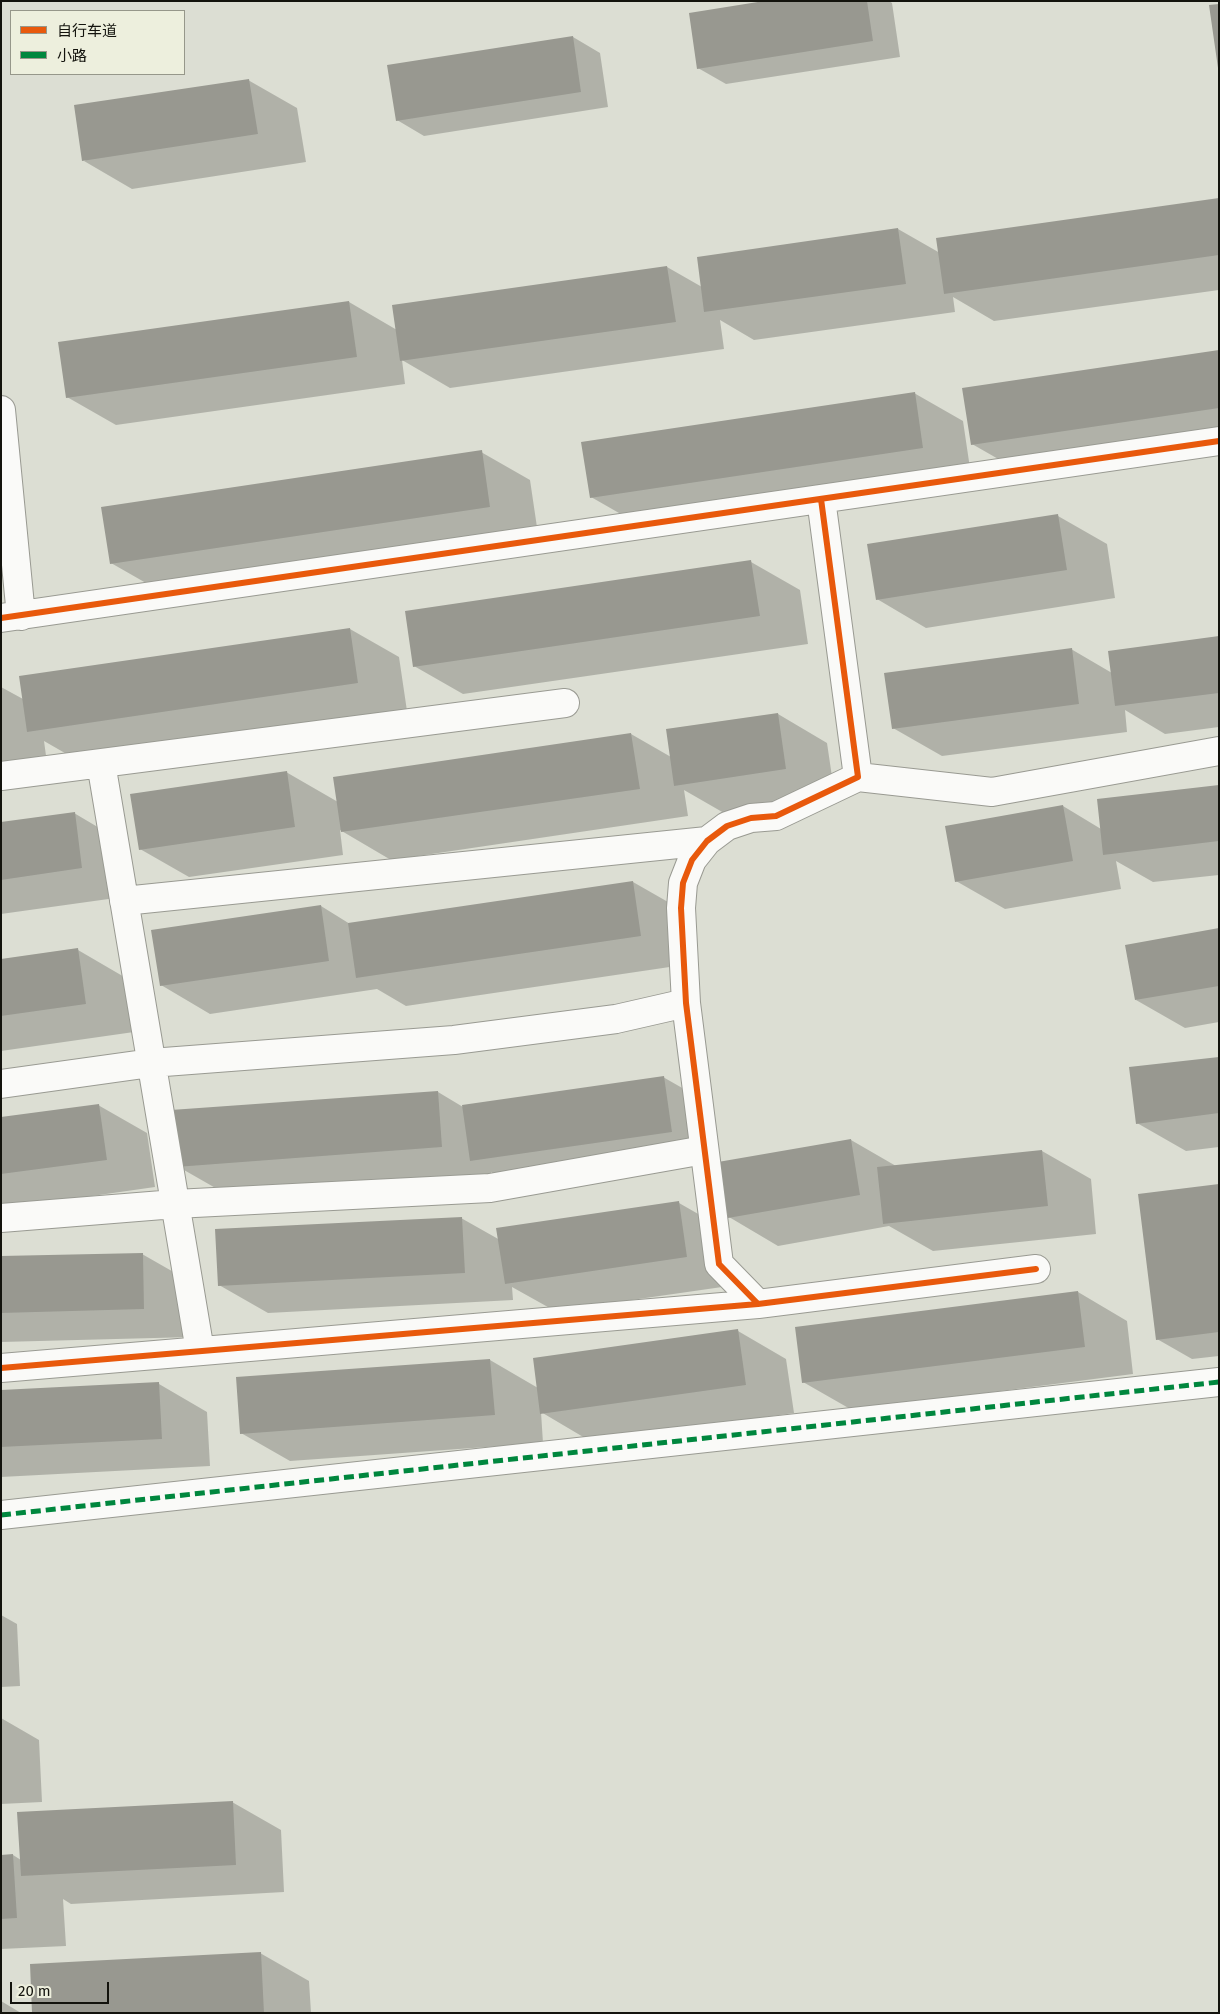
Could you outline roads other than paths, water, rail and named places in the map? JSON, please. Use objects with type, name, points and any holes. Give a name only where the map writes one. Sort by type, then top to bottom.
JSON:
[{"type":"street","points":[[1,410],[11,617],[1219,441]]},
{"type":"street","points":[[821,499],[858,777]]},
{"type":"street","points":[[1,776],[565,703]]},
{"type":"street","points":[[758,1304],[719,1264],[686,1003],[681,908],[683,883],[692,860],[707,840],[727,826],[751,818],[776,816],[858,777],[992,792],[1219,751]]},
{"type":"street","points":[[102,763],[200,1351]]},
{"type":"street","points":[[124,901],[707,840]]},
{"type":"street","points":[[1,1084],[152,1063],[454,1040],[616,1019],[686,1003]]},
{"type":"street","points":[[1,1218],[175,1204],[490,1188],[704,1150]]},
{"type":"street","points":[[1,1368],[758,1304],[1036,1269]]},
{"type":"street","points":[[1,1515],[1219,1382]]}]
